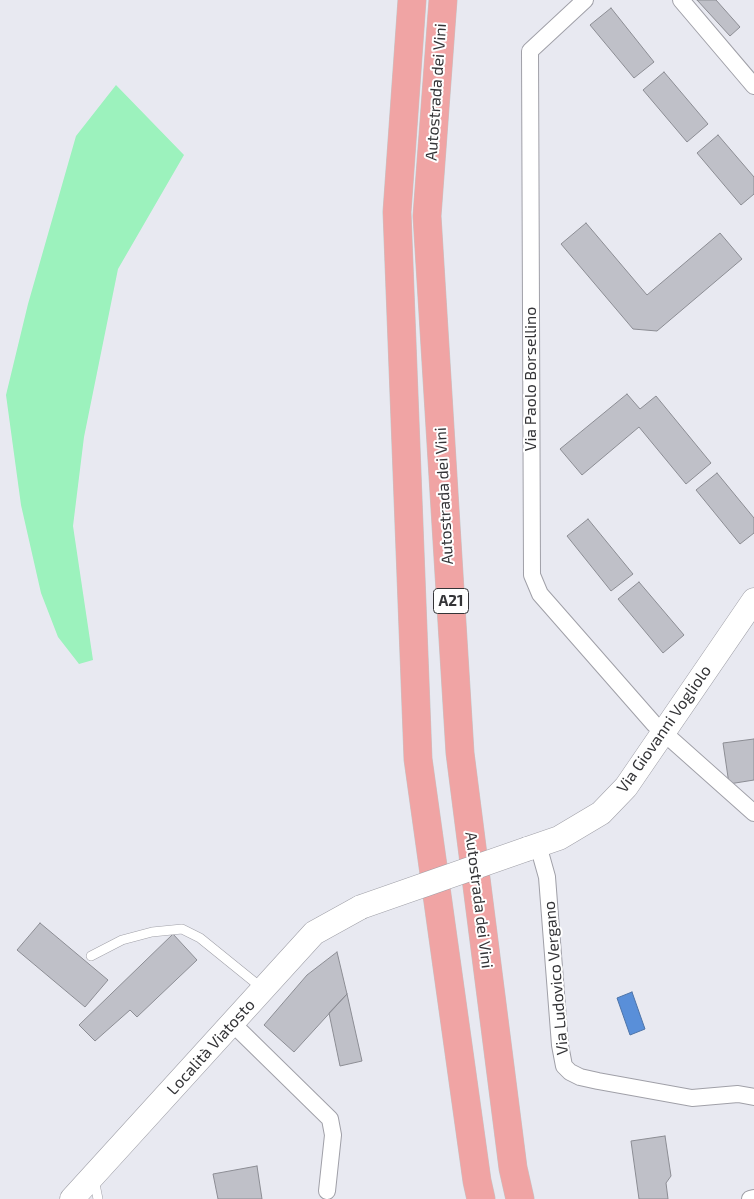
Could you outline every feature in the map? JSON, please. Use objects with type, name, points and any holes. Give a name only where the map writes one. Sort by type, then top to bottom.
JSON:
[{"type":"highway","name":"Autostrada dei Vini","points":[[412,0],[397,212],[418,759],[481,1199]]},
{"type":"highway","name":"Autostrada dei Vini","points":[[443,0],[427,216],[460,753],[513,1168],[520,1199]]},
{"type":"street","name":"Via Paolo Borsellino","points":[[585,0],[530,51],[532,575],[540,594],[654,724],[754,813]]},
{"type":"street","points":[[681,0],[754,86]]},
{"type":"street","name":"Via Giovanni Vogliolo","points":[[360,907],[558,838],[600,812],[626,787],[754,600]]},
{"type":"street","name":"Via Ludovico Vergano","points":[[533,847],[547,877],[560,1045],[564,1066],[570,1072],[589,1079],[692,1098],[738,1094],[754,1097]]},
{"type":"street","name":"Località Viatosto","points":[[72,1199],[96,1188],[232,1023],[314,933],[360,907]]},
{"type":"street","points":[[232,1023],[330,1119],[333,1135],[327,1191]]},
{"type":"street","points":[[750,1199],[754,1198]]},
{"type":"lane","points":[[91,956],[122,940],[152,932],[182,929],[200,938],[263,989]]},
{"type":"green space","points":[[116,85],[184,155],[118,269],[84,437],[73,526],[93,660],[79,664],[58,637],[41,593],[21,505],[6,395],[28,304],[76,136]]},
{"type":"water","points":[[632,992],[645,1029],[630,1035],[617,998]]},
{"type":"building","points":[[697,0],[716,0],[740,27],[730,36]]},
{"type":"building","points":[[611,8],[654,62],[634,78],[590,25]]},
{"type":"building","points":[[664,72],[708,124],[687,142],[643,90]]},
{"type":"building","points":[[718,135],[754,177],[754,194],[741,205],[697,153]]},
{"type":"building","points":[[586,223],[647,295],[720,233],[742,259],[657,331],[633,329],[561,244]]},
{"type":"building","points":[[627,394],[640,409],[656,396],[711,463],[686,484],[639,427],[582,475],[560,449]]},
{"type":"building","points":[[717,473],[754,518],[754,533],[740,544],[696,490]]},
{"type":"building","points":[[588,519],[633,574],[611,591],[567,536]]},
{"type":"building","points":[[639,582],[684,635],[663,653],[618,599]]},
{"type":"building","points":[[754,739],[754,780],[729,784],[723,743]]},
{"type":"building","points":[[40,923],[108,980],[85,1007],[17,950]]},
{"type":"building","points":[[173,934],[197,960],[137,1017],[130,1010],[95,1041],[79,1025]]},
{"type":"building","points":[[337,952],[347,994],[294,1052],[264,1025],[307,975]]},
{"type":"building","points":[[347,994],[362,1061],[340,1066],[329,1013]]},
{"type":"building","points":[[665,1136],[671,1176],[666,1183],[668,1199],[639,1199],[631,1141]]},
{"type":"building","points":[[257,1166],[262,1199],[218,1199],[213,1174]]}]
